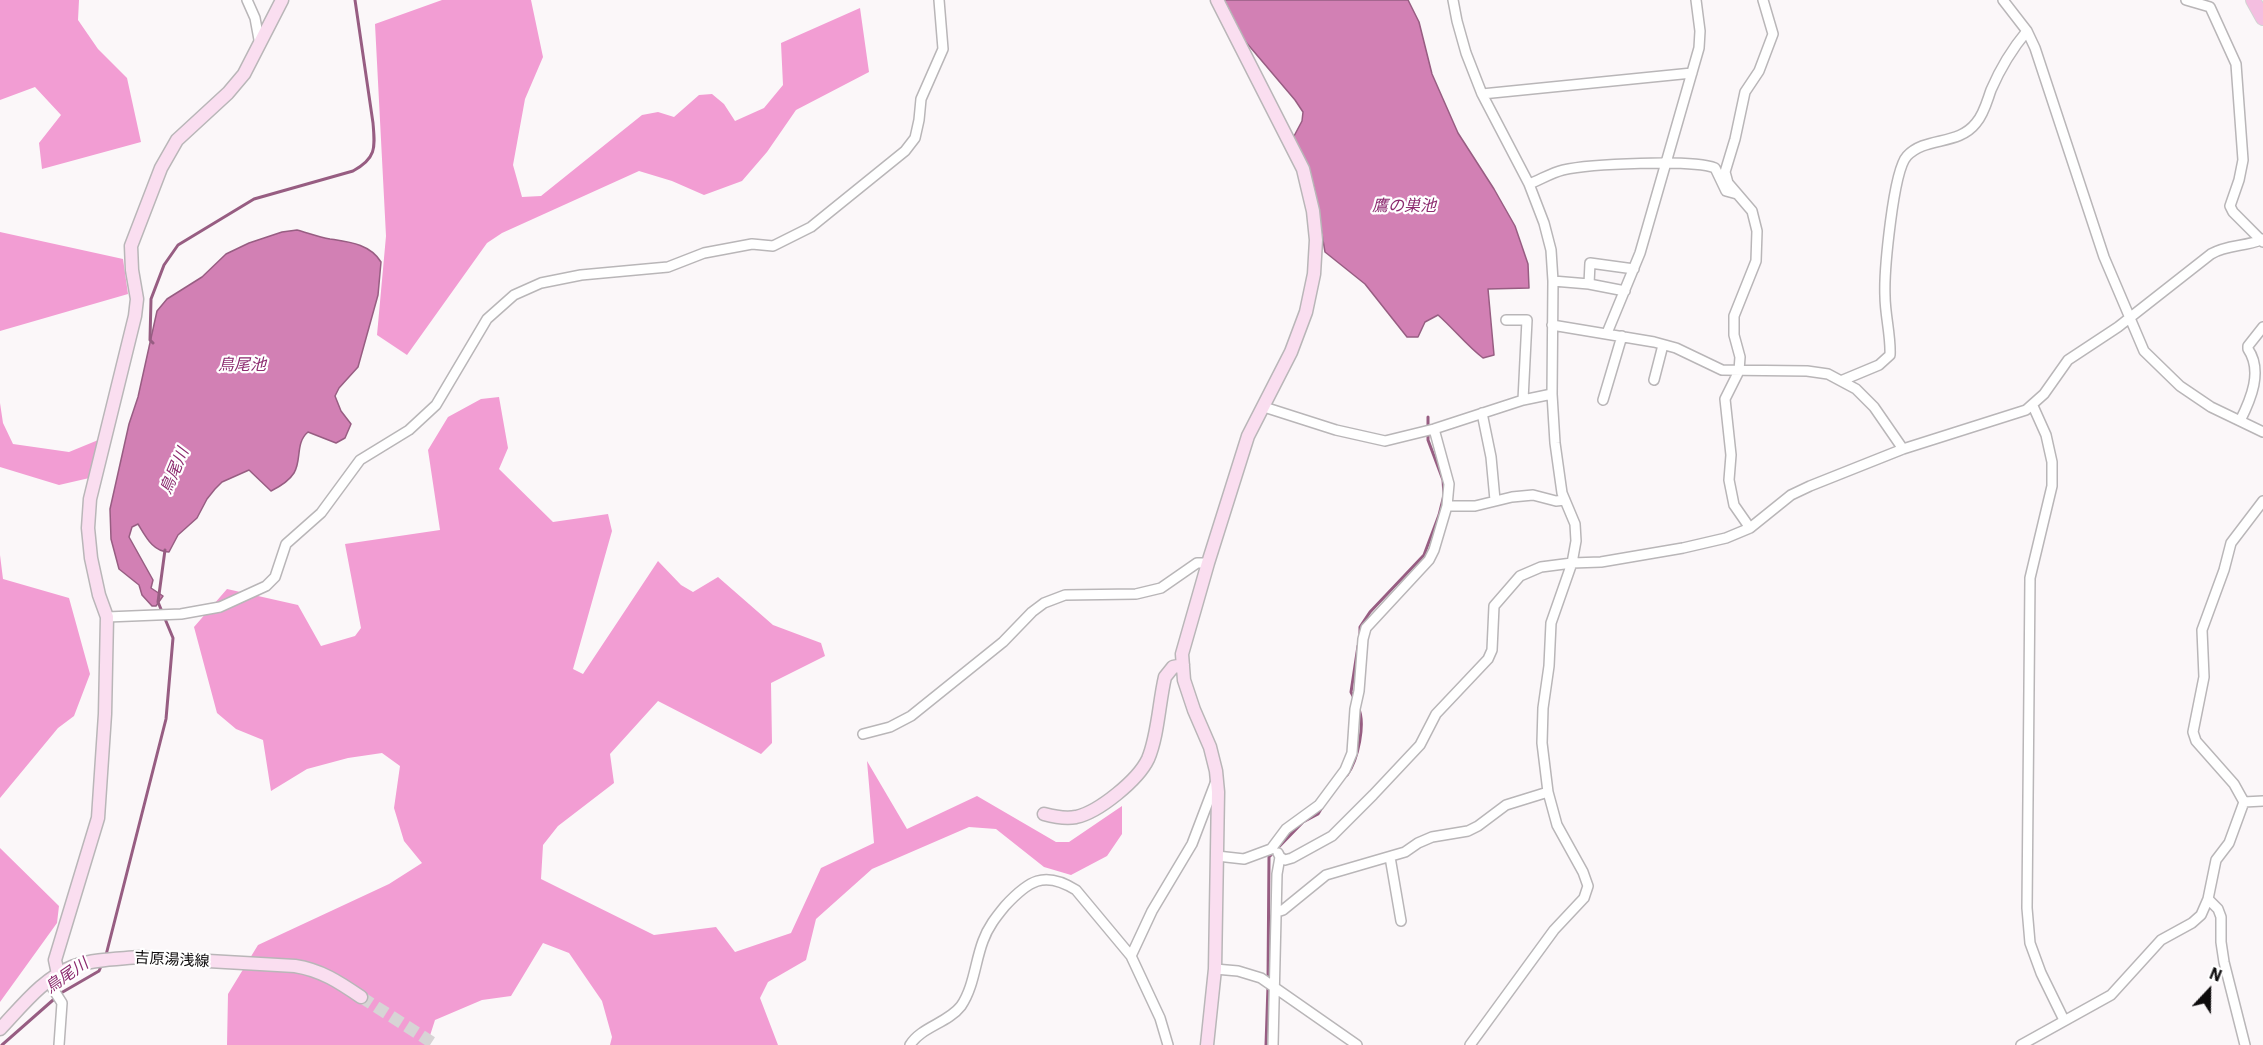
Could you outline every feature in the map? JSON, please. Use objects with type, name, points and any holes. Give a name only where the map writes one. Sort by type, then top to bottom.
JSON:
[{"type":"main road","points":[[2253,0],[2263,18]]},
{"type":"street","points":[[247,0],[255,18],[260,45]]},
{"type":"street","points":[[59,1045],[62,1003],[53,977],[55,960],[98,818],[105,714],[107,617],[99,596],[91,558],[88,528],[90,499],[135,316],[137,299],[131,246],[160,168],[177,140],[228,93],[244,74],[282,0]]},
{"type":"street","points":[[107,617],[181,614],[220,607],[266,586],[274,578],[286,544],[321,513],[360,460],[409,430],[436,405],[487,319],[514,295],[541,283],[581,275],[668,267],[704,253],[752,244],[773,246],[811,227],[905,151],[915,138],[921,99],[943,49],[939,0]]},
{"type":"street","points":[[1207,1045],[1215,969],[1217,780],[1210,747],[1184,680],[1182,654],[1248,436],[1291,352],[1306,312],[1314,274],[1316,240],[1313,211],[1303,169],[1217,0]]},
{"type":"street","points":[[1453,0],[1466,53],[1482,94],[1529,184],[1544,223],[1551,250],[1552,394],[1555,444],[1562,493],[1575,524],[1576,541],[1572,563],[1551,623],[1542,743],[1548,792],[1557,825],[1587,882],[1586,894],[1554,930],[1470,1045]]},
{"type":"street","points":[[1607,333],[1634,269],[1699,48],[1700,31],[1696,0]]},
{"type":"street","points":[[1750,528],[1734,505],[1729,480],[1731,455],[1725,399],[1739,372],[1740,357],[1734,335],[1734,316],[1756,261],[1758,249],[1754,215],[1727,180],[1725,169],[1735,139],[1745,92],[1759,71],[1773,34],[1763,0]]},
{"type":"street","points":[[2003,0],[2027,31],[2038,55],[2104,257],[2128,319],[2144,351],[2162,370],[2211,407],[2263,432]]},
{"type":"street","points":[[2186,0],[2210,6],[2236,64],[2243,160],[2230,206],[2233,212],[2263,240]]},
{"type":"street","points":[[1843,380],[1879,365],[1890,355],[1885,294],[1896,188],[1902,164],[1906,157],[1920,148],[1949,141],[1971,129],[1982,115],[2000,72],[2027,31]]},
{"type":"street","points":[[1482,94],[1692,73]]},
{"type":"street","points":[[1529,184],[1561,171],[1580,167],[1665,163],[1715,168],[1726,191],[1737,194]]},
{"type":"street","points":[[1271,849],[1285,860],[1332,836],[1420,746],[1436,714],[1488,659],[1492,650],[1494,606],[1520,576],[1541,567],[1601,562],[1726,538],[1750,528],[1791,495],[1903,449],[2026,410],[2044,394],[2068,360],[2128,319],[2219,249],[2263,240]]},
{"type":"street","points":[[1589,284],[1590,263],[1634,269]]},
{"type":"street","points":[[1553,281],[1589,284],[1625,291]]},
{"type":"street","points":[[1506,320],[1527,320],[1522,400]]},
{"type":"street","points":[[1552,325],[1607,333],[1676,348],[1722,370],[1807,371],[1828,374],[1856,389],[1874,407],[1903,449]]},
{"type":"street","points":[[2240,421],[2259,381],[2256,360],[2248,346],[2263,327]]},
{"type":"street","points":[[1603,400],[1622,336]]},
{"type":"street","points":[[1654,380],[1663,345]]},
{"type":"street","points":[[1264,406],[1364,438],[1385,441],[1434,429],[1522,400],[1552,394]]},
{"type":"street","points":[[2033,406],[2046,435],[2052,462],[2052,486],[2030,578],[2027,908],[2031,943],[2041,974],[2064,1020]]},
{"type":"street","points":[[1482,413],[1491,457],[1496,500]]},
{"type":"street","points":[[1217,856],[1244,859],[1271,849],[1286,829],[1319,805],[1345,770],[1352,753],[1355,709],[1366,628],[1429,560],[1447,506],[1449,484],[1434,429]]},
{"type":"street","points":[[1447,506],[1475,506],[1496,500],[1533,495],[1556,501],[1565,500]]},
{"type":"street","points":[[2021,1045],[2111,995],[2161,940],[2192,923],[2201,915],[2208,899],[2216,860],[2229,843],[2244,802],[2234,784],[2196,741],[2193,732],[2204,677],[2202,630],[2224,570],[2231,543],[2263,501]]},
{"type":"street","points":[[863,734],[891,727],[911,716],[1003,642],[1044,603],[1065,596],[1136,594],[1161,588],[1197,562],[1208,563]]},
{"type":"street","points":[[1044,814],[1061,818],[1082,815],[1106,801],[1137,776],[1150,752],[1165,677],[1169,669],[1183,665]]},
{"type":"street","points":[[1131,956],[1152,911],[1192,844],[1217,780]]},
{"type":"street","points":[[1277,912],[1283,910],[1326,875],[1405,852],[1432,837],[1474,828],[1506,805],[1548,792]]},
{"type":"street","points":[[2244,802],[2263,801]]},
{"type":"street","points":[[1273,1045],[1277,874],[1280,857]]},
{"type":"street","points":[[1390,857],[1401,921]]},
{"type":"street","points":[[910,1045],[962,1005],[990,926],[1019,891],[1034,881],[1054,880],[1065,883],[1076,890],[1131,956],[1160,1018],[1168,1045]]},
{"type":"street","points":[[2208,899],[2218,909],[2221,917],[2224,962],[2245,1045]]},
{"type":"street","name":"吉原湯浅線","points":[[0,1029],[53,977],[75,966],[114,959],[139,957],[295,966],[313,969],[333,978],[361,997]]},
{"type":"street","points":[[1215,969],[1247,973],[1275,987],[1357,1045]]},
{"type":"shaded area","points":[[0,0],[79,0],[78,20],[98,49],[127,78],[141,142],[42,169],[39,143],[61,115],[35,87],[0,100]]},
{"type":"shaded area","points":[[442,0],[531,0],[543,57],[525,99],[513,165],[522,197],[541,196],[642,115],[658,112],[674,117],[699,95],[712,94],[724,104],[735,121],[764,108],[783,85],[781,43],[860,8],[869,72],[796,110],[767,152],[742,181],[704,195],[672,181],[639,171],[502,233],[487,243],[407,355],[377,335],[386,236],[375,24]]},
{"type":"shaded area","points":[[0,232],[123,259],[128,294],[0,331]]},
{"type":"shaded area","points":[[499,397],[508,448],[499,469],[553,522],[608,514],[612,531],[573,669],[583,674],[658,561],[681,585],[693,592],[718,577],[773,625],[821,643],[825,656],[771,683],[772,743],[761,754],[658,701],[610,754],[614,783],[558,826],[543,845],[541,879],[654,935],[716,927],[735,952],[791,933],[821,868],[874,843],[867,761],[907,829],[977,796],[1056,842],[1069,842],[1122,806],[1122,834],[1107,856],[1071,875],[1044,867],[996,829],[969,827],[872,869],[816,919],[806,960],[768,982],[760,998],[778,1045],[610,1045],[612,1037],[602,1001],[569,953],[543,943],[511,996],[482,1000],[435,1020],[427,1045],[227,1045],[228,994],[258,945],[389,884],[422,863],[404,841],[394,808],[400,766],[382,753],[348,758],[307,769],[271,791],[263,740],[236,729],[217,713],[194,627],[227,589],[298,605],[321,646],[355,636],[361,628],[345,544],[440,530],[428,450],[448,417],[481,399]]},
{"type":"shaded area","points":[[0,403],[3,423],[13,444],[69,452],[108,436],[98,476],[59,485],[0,467]]},
{"type":"shaded area","points":[[0,555],[3,579],[69,598],[90,674],[74,716],[58,728],[0,798]]},
{"type":"shaded area","points":[[0,848],[59,906],[57,923],[0,1002]]},
{"type":"water","name":"鷹の巣池","points":[[1224,0],[1408,0],[1419,22],[1432,74],[1458,133],[1515,226],[1528,264],[1529,288],[1488,289],[1494,355],[1483,358],[1438,315],[1425,322],[1418,337],[1407,337],[1365,284],[1325,252],[1314,187],[1307,166],[1293,138],[1302,121],[1303,112],[1245,41]]},
{"type":"water","name":"鳥尾池","points":[[297,230],[358,245],[371,251],[381,262],[378,295],[358,367],[339,388],[335,396],[341,411],[351,424],[345,438],[336,443],[308,432],[301,441],[294,473],[287,481],[271,491],[249,470],[222,482],[207,499],[197,518],[178,535],[169,552],[154,547],[138,524],[132,527],[129,537],[153,580],[151,588],[163,596],[156,606],[152,606],[142,595],[139,585],[119,569],[111,539],[110,509],[157,311],[167,299],[202,277],[226,254],[249,243],[282,232]]},
{"type":"waterway","name":"鳥尾川","points":[[153,343],[150,340],[151,299],[164,265],[178,245],[254,199],[353,171],[367,161],[373,151],[373,123],[355,0]]},
{"type":"waterway","points":[[1428,417],[1428,427]]},
{"type":"waterway","points":[[1360,636],[1360,627],[1370,612],[1424,555],[1439,515],[1444,495],[1443,480],[1428,440],[1428,434]]},
{"type":"waterway","name":"鳥尾川","points":[[106,955],[166,719],[173,638],[158,602],[165,550]]},
{"type":"waterway","points":[[1354,698],[1351,692],[1358,646]]},
{"type":"waterway","points":[[1347,775],[1360,741],[1361,722],[1358,707]]},
{"type":"waterway","points":[[1268,980],[1269,857],[1303,822],[1318,814],[1323,806]]},
{"type":"waterway","name":"鳥尾川","points":[[2,1045],[61,993],[99,971],[102,964]]},
{"type":"waterway","points":[[1266,1045],[1268,986]]},
{"type":"tunnel","points":[[361,997],[436,1045]]}]
